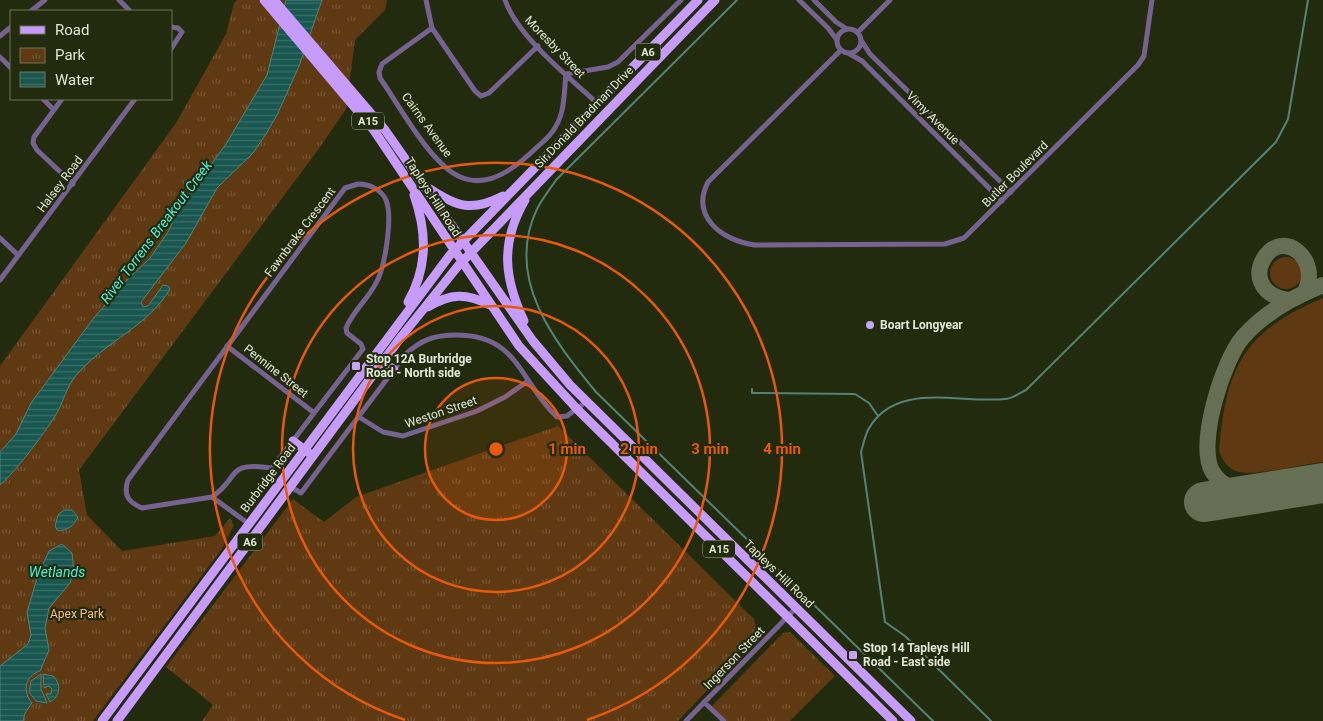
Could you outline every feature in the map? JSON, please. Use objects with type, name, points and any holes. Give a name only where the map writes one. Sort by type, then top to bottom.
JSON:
[{"type":"main road","name":"Sir Donald Bradman Drive","points":[[463,241],[698,0]]},
{"type":"main road","name":"Sir Donald Bradman Drive","points":[[470,252],[715,0]]},
{"type":"main road","name":"Tapleys Hill Road","points":[[269,2],[386,130],[532,340],[570,385],[911,721]]},
{"type":"main road","name":"Tapleys Hill Road","points":[[323,62],[409,180],[461,262],[519,346],[578,410],[893,721]]},
{"type":"main road","points":[[592,125],[598,104],[614,104]]},
{"type":"main road","points":[[404,317],[419,281],[424,254],[421,218],[409,180]]},
{"type":"main road","points":[[425,186],[446,200],[469,207],[486,204],[510,193]]},
{"type":"main road","points":[[531,190],[512,226],[507,252],[512,294],[532,340]]},
{"type":"main road","name":"A6","points":[[454,251],[463,241]]},
{"type":"main road","name":"Burbridge Road","points":[[102,721],[454,251]]},
{"type":"main road","name":"A6","points":[[461,262],[470,252]]},
{"type":"main road","name":"Burbridge Road","points":[[116,721],[422,310],[461,262]]},
{"type":"main road","points":[[422,310],[444,298],[457,295],[473,297],[490,305]]},
{"type":"main road","points":[[383,362],[394,370]]},
{"type":"main road","points":[[293,441],[314,456]]},
{"type":"street","points":[[32,10],[45,0]]},
{"type":"street","points":[[119,0],[129,10]]},
{"type":"street","points":[[426,0],[432,28],[475,91],[481,96],[489,93],[538,46]]},
{"type":"street","name":"Moresby Street","points":[[505,0],[510,12],[538,46],[598,104]]},
{"type":"street","name":"Sir Donald Bradman Drive","points":[[566,74],[608,67],[618,62],[681,0]]},
{"type":"street","points":[[799,0],[831,32],[841,50],[848,54],[857,50],[861,40],[858,32]]},
{"type":"street","points":[[814,0],[836,22],[858,32]]},
{"type":"street","points":[[858,32],[890,0]]},
{"type":"street","name":"Butler Boulevard","points":[[841,50],[708,182],[702,198],[704,216],[728,236],[741,243],[956,243],[964,238],[1002,201],[1138,65],[1144,56],[1152,0]]},
{"type":"street","points":[[0,36],[10,28]]},
{"type":"street","points":[[172,28],[178,28],[182,32],[172,47]]},
{"type":"street","name":"Cairns Avenue","points":[[432,28],[382,64],[379,72],[380,78],[430,150],[443,166],[458,176],[490,180],[515,168],[522,162],[556,127],[562,113],[566,74]]},
{"type":"street","points":[[837,41],[841,32],[848,29]]},
{"type":"street","name":"Vimy Avenue","points":[[861,40],[870,54],[1011,192]]},
{"type":"street","name":"Vimy Avenue","points":[[848,54],[862,62],[1002,201]]},
{"type":"street","points":[[0,57],[10,67]]},
{"type":"street","points":[[43,100],[54,110]]},
{"type":"street","points":[[61,100],[34,137],[33,143],[37,150],[73,184]]},
{"type":"street","name":"Halsey Road","points":[[0,280],[134,100]]},
{"type":"street","name":"Fawnbrake Crescent","points":[[364,184],[378,190],[384,197],[388,208],[384,266],[376,283],[346,328],[347,332],[361,344],[363,349],[313,412],[275,466],[272,468],[252,465],[241,467],[231,475],[218,493],[212,497],[142,508],[128,499],[125,489],[128,480],[345,188],[364,184]]},
{"type":"street","points":[[0,238],[18,255]]},
{"type":"street","name":"Burbridge Road","points":[[291,487],[301,494],[413,347],[432,337],[446,334],[474,335],[494,342],[508,351],[528,381]]},
{"type":"street","name":"Pennine Street","points":[[227,346],[313,412]]},
{"type":"street","points":[[528,381],[557,417],[561,418],[578,410],[587,401]]},
{"type":"street","name":"Weston Street","points":[[358,417],[383,432],[403,436],[477,411],[505,397],[528,381]]},
{"type":"street","points":[[212,497],[249,524]]},
{"type":"street","name":"Ingerson Street","points":[[686,721],[796,608]]},
{"type":"street","points":[[704,702],[724,721]]},
{"type":"green space","name":"Apex Park","points":[[237,0],[387,0],[385,10],[355,40],[346,109],[318,150],[79,470],[87,515],[122,551],[215,536],[230,518],[234,525],[221,550],[93,721],[0,721],[0,366],[176,123],[226,34],[234,3]]},
{"type":"green space","points":[[1286,257],[1292,258],[1297,262],[1301,267],[1301,279],[1297,284],[1292,288],[1286,289],[1280,288],[1275,284],[1271,279],[1270,273],[1271,267],[1275,262],[1280,258]]},
{"type":"green space","points":[[1323,298],[1323,462],[1256,472],[1235,471],[1226,464],[1219,450],[1222,421],[1234,374],[1244,355],[1257,339],[1274,324]]},
{"type":"green space","points":[[558,426],[754,619],[758,637],[678,721],[202,721],[213,705],[166,667],[293,499],[324,522],[356,497]]},
{"type":"green space","points":[[790,632],[835,676],[790,721],[727,721],[712,706],[783,633]]},
{"type":"water","name":"River Torrens Breakout Creek","points":[[286,0],[322,0],[299,66],[278,113],[266,134],[253,153],[217,188],[186,243],[141,302],[143,307],[148,306],[163,285],[168,286],[170,289],[161,302],[139,323],[90,361],[72,380],[59,409],[48,426],[23,460],[0,485],[0,452],[16,434],[31,403],[93,319],[125,282],[150,258],[168,232],[180,207],[226,144],[267,75]]},
{"type":"water","name":"Wetlands","points":[[64,510],[72,510],[78,517],[70,527],[58,531],[55,526],[58,515]]},
{"type":"water","name":"Wetlands","points":[[62,544],[72,553],[74,572],[70,583],[49,608],[45,628],[49,650],[40,671],[31,676],[26,689],[32,703],[25,713],[23,721],[0,721],[0,666],[28,644],[31,635],[27,612],[38,575],[49,551]]},
{"type":"water","points":[[41,674],[41,689],[47,703],[36,701],[29,692],[31,681]]},
{"type":"water","points":[[43,674],[53,676],[59,687],[58,694],[50,702],[46,694],[51,694],[52,689],[49,686],[44,688]]},
{"type":"waterway","points":[[737,0],[556,180],[537,209],[528,235],[526,260],[530,284],[538,307],[550,330],[564,352],[596,392],[803,594]]},
{"type":"waterway","points":[[991,721],[905,636],[885,622],[861,452],[867,432],[880,415],[895,405],[912,400],[930,398],[1008,399],[1026,390],[1276,142],[1288,119],[1308,0]]},
{"type":"waterway","points":[[752,389],[752,393],[855,394],[869,403],[878,416]]},
{"type":"waterway","points":[[810,601],[933,721]]},
{"type":"taxiway","points":[[1288,300],[1276,297],[1269,292],[1263,286],[1259,276],[1263,260],[1271,250],[1280,246],[1298,251],[1304,259],[1308,269],[1308,281],[1304,293]]},
{"type":"taxiway","points":[[1258,493],[1244,492],[1232,488],[1216,477],[1212,471],[1208,458],[1208,441],[1214,402],[1220,382],[1235,348],[1252,328],[1280,306],[1323,285]]},
{"type":"runway","points":[[1204,502],[1323,483]]},
{"type":"place","name":"Boart Longyear","points":[[870,325]]},
{"type":"place","name":"Stop 12A Burbridge Road - North side","points":[[356,366]]},
{"type":"place","name":"Stop 14 Tapleys Hill Road - East side","points":[[853,655]]}]
